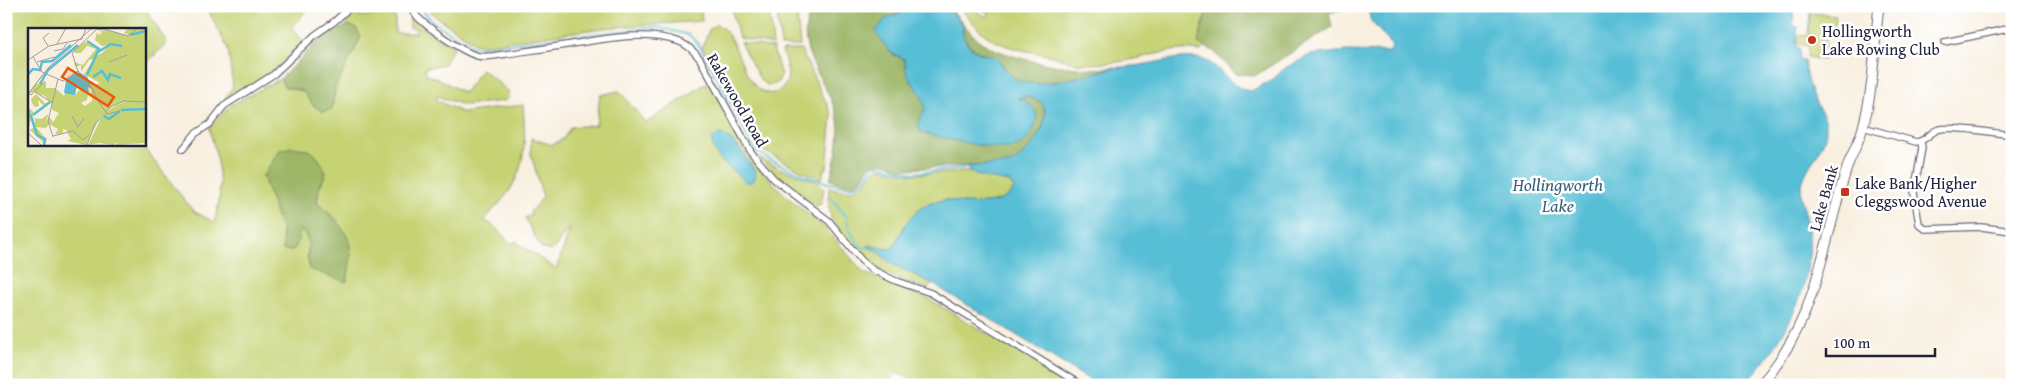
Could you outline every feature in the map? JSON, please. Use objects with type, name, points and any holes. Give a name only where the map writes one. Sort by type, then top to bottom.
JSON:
[{"type":"main road","name":"Lake Bank","points":[[1760,385],[1777,365],[1794,339],[1811,300],[1839,196],[1863,127],[1870,94],[1879,6]]},
{"type":"street","points":[[183,149],[195,134],[210,124],[224,106],[274,74],[315,35],[335,21],[350,6]]},
{"type":"street","name":"Rakewood Road","points":[[409,6],[419,20],[458,46],[478,56],[493,56],[595,40],[634,37],[662,37],[679,41],[694,50],[700,59],[751,152],[758,161],[774,179],[829,221],[862,261],[873,270],[896,281],[931,293],[1081,385]]},
{"type":"street","points":[[1945,42],[2012,28]]},
{"type":"street","points":[[1863,127],[1921,142]]},
{"type":"street","points":[[1921,142],[1934,131],[1940,129],[2012,135]]},
{"type":"street","points":[[1921,142],[1922,148],[1914,193],[1919,224],[1925,229],[1980,227],[2012,230]]},
{"type":"green space","points":[[6,6],[144,6],[167,43],[145,64],[145,28],[28,28],[28,145],[142,145],[193,211],[214,222],[220,186],[215,151],[209,128],[231,105],[280,79],[285,87],[303,91],[313,105],[332,109],[335,88],[356,28],[348,25],[344,18],[352,6],[357,6],[358,16],[395,15],[395,33],[416,33],[416,28],[410,28],[410,15],[439,39],[454,47],[444,64],[425,68],[426,75],[439,79],[464,93],[482,69],[508,91],[508,98],[504,101],[464,105],[437,96],[436,100],[463,113],[523,105],[524,148],[520,168],[508,192],[484,221],[490,223],[512,244],[515,241],[556,269],[571,227],[551,251],[541,248],[525,218],[531,215],[530,212],[543,197],[531,154],[531,138],[552,145],[563,139],[571,127],[596,125],[600,95],[619,91],[646,123],[710,81],[750,159],[786,196],[825,228],[864,273],[929,299],[1073,385],[1013,385],[988,381],[986,385],[913,385],[913,378],[895,373],[889,384],[865,385],[864,383],[862,385],[6,385]],"holes":[[[280,150],[326,173],[319,188],[317,203],[338,221],[347,282],[307,259],[309,240],[304,232],[300,231],[283,250],[282,231],[263,176]],[[720,161],[750,164],[756,172],[745,182],[733,169]]]},
{"type":"green space","points":[[206,6],[310,6],[292,28],[304,42],[274,71],[222,104],[212,116],[233,87],[228,49]]},
{"type":"green space","points":[[425,6],[701,6],[702,21],[602,28],[484,45],[476,44],[435,16]]},
{"type":"green space","points":[[731,6],[769,6],[773,45],[739,38]]},
{"type":"green space","points":[[776,6],[796,6],[800,46],[781,46]]},
{"type":"green space","points":[[816,6],[908,6],[906,11],[885,19],[893,55],[904,59],[911,80],[920,92],[925,107],[924,113],[920,117],[920,131],[997,148],[1018,146],[1025,100],[1017,98],[1027,97],[1042,103],[1044,111],[1042,129],[1032,147],[1018,160],[1010,164],[901,169],[878,163],[871,166],[862,179],[853,185],[830,180],[837,150],[839,127],[834,106],[807,49],[805,34],[808,20]]},
{"type":"green space","points":[[946,6],[981,42],[1009,55],[1066,67],[1116,67],[1080,77],[1051,82],[1026,83],[1017,80],[1011,76],[999,61],[978,52],[968,43],[963,27]]},
{"type":"green space","points":[[958,6],[968,6],[987,17],[989,14],[977,6],[983,6],[991,12],[996,6],[1208,6],[1198,43],[1205,47],[1201,51],[1171,51],[1110,63],[1089,64],[1070,62],[997,42],[981,31]]},
{"type":"green space","points":[[1208,6],[1343,6],[1344,9],[1329,13],[1332,27],[1256,75],[1236,74],[1213,51],[1198,43]]},
{"type":"green space","name":"Hollingworth Lake Rowing Club","points":[[1810,13],[1836,15],[1835,32],[1826,32],[1824,60],[1807,57],[1808,46],[1797,44],[1798,35],[1808,36]]},
{"type":"green space","points":[[716,24],[724,29],[730,38],[751,81],[758,89],[767,93],[778,91],[787,81],[788,71],[782,50],[801,50],[832,115],[827,168],[824,169],[822,179],[802,171],[760,149],[702,47],[709,30]]},
{"type":"green space","points":[[348,25],[356,28],[361,37],[335,88],[332,109],[323,112],[313,105],[303,91],[285,87],[280,79],[320,39]]},
{"type":"green space","points":[[740,42],[773,48],[781,76],[777,83],[769,86],[761,81]]},
{"type":"green space","points":[[292,147],[305,149],[314,154],[326,173],[319,188],[317,203],[336,221],[347,237],[351,256],[346,282],[309,269],[308,246],[304,232],[300,231],[296,247],[291,251],[283,250],[282,231],[263,176],[280,150]]},
{"type":"green space","points":[[758,157],[781,169],[817,181],[824,188],[821,204],[816,206],[781,180]]},
{"type":"green space","points":[[880,168],[911,174],[968,172],[1009,182],[1014,188],[1005,198],[992,202],[960,203],[948,200],[928,204],[910,218],[893,248],[886,249],[869,245],[868,247],[877,251],[890,263],[933,284],[928,289],[874,268],[845,239],[831,217],[828,202],[829,187],[839,190],[854,190],[862,185],[873,171]]},
{"type":"water","name":"Hollingworth Lake","points":[[908,6],[946,6],[963,25],[963,36],[971,47],[979,53],[993,56],[1013,78],[1026,83],[1051,82],[1114,68],[1172,59],[1197,58],[1211,64],[1236,85],[1251,91],[1272,80],[1285,68],[1310,55],[1347,51],[1390,52],[1392,47],[1390,43],[1371,21],[1367,6],[1794,6],[1793,26],[1798,27],[1796,45],[1799,48],[1800,61],[1804,61],[1811,91],[1826,122],[1824,141],[1808,169],[1801,190],[1809,232],[1807,272],[1802,290],[1796,308],[1777,343],[1767,359],[1743,385],[1098,385],[933,284],[890,263],[878,251],[868,247],[869,245],[886,249],[893,248],[913,215],[928,204],[948,200],[962,203],[985,203],[1005,198],[1014,188],[1009,182],[980,176],[966,168],[969,166],[1010,164],[1017,160],[1033,143],[1044,121],[1045,112],[1042,103],[1033,98],[1021,97],[1017,98],[1032,107],[1037,117],[1030,136],[1018,146],[1000,148],[923,133],[919,122],[924,109],[923,100],[907,74],[904,59],[890,52],[875,32],[885,19],[905,11]]},
{"type":"water","points":[[720,134],[736,145],[756,172],[755,179],[751,182],[745,182],[723,163],[715,152],[712,138]]},
{"type":"waterway","points":[[419,6],[433,22],[475,48],[657,27],[689,35],[698,43],[750,142],[757,151],[776,163],[823,181],[851,187],[859,185],[876,165],[914,173],[966,168]]},
{"type":"waterway","points":[[830,197],[847,217],[850,230],[855,239],[864,248],[868,247]]},
{"type":"place","name":"Hollingworth Lake Rowing Club","points":[[1812,40]]},
{"type":"place","name":"Lake Bank/Higher Cleggswood Avenue","points":[[1845,192]]}]
